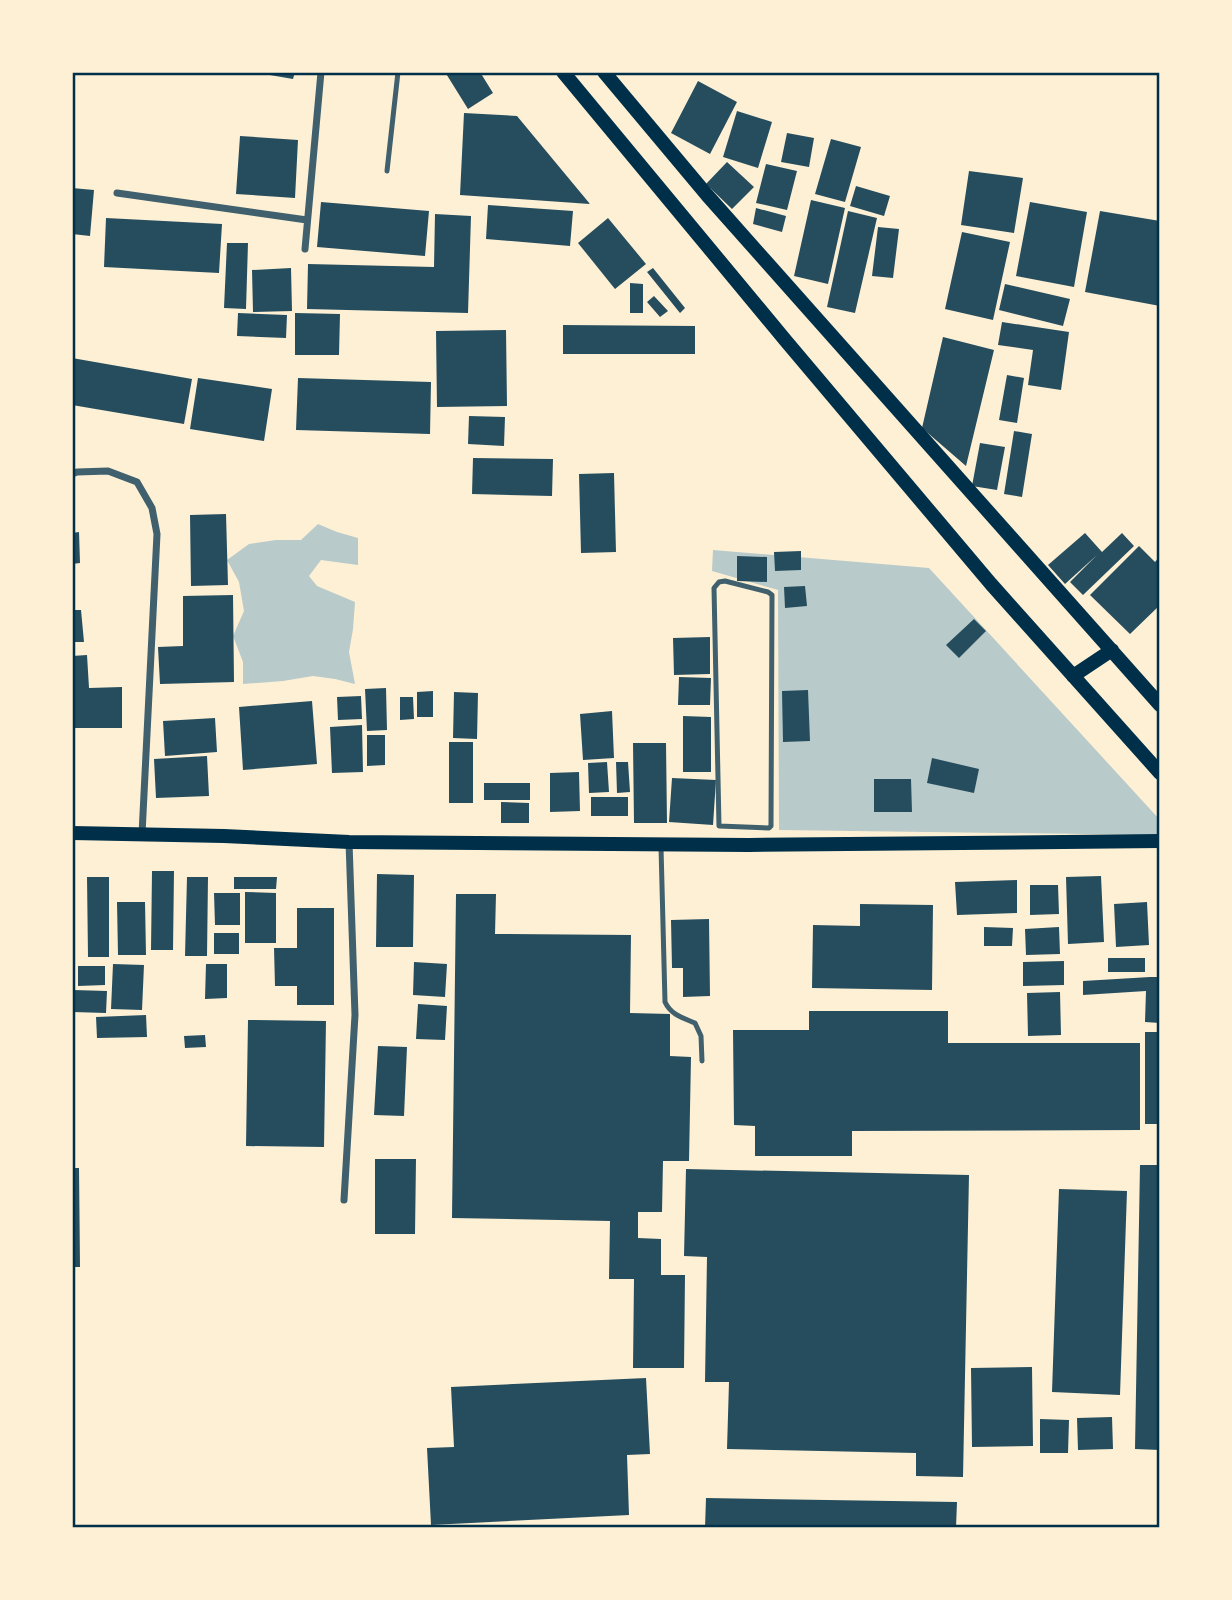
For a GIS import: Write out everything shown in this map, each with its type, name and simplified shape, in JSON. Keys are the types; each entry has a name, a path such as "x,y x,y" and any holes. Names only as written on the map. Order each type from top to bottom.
{"main road":[{"path":"563,72 991,584 1160,773"},
{"path":"604,72 707,195 1160,705"},
{"path":"1073,676 1112,650"},
{"path":"72,833 349,842 743,844 1160,841"}],"street":[{"path":"305,249 321,72"},
{"path":"117,193 307,220"},
{"path":"72,474 77,471 108,471 137,482 152,508 157,534 142,834"},
{"path":"344,1200 355,1015 349,842"}],"lane":[{"path":"387,171 398,72"},
{"path":"724,581 772,595 771,826 738,828 719,826 714,588 724,581"},
{"path":"738,828 743,844"},
{"path":"743,844 750,828"},
{"path":"661,844 665,1002 669,1010 695,1023 701,1036 702,1061"}],"shaded area":[{"path":"318,524 358,538 358,565 321,560 309,576 317,586 355,602 349,652 355,684 313,676 243,684 243,662 233,636 244,611 239,582 227,560 249,544 301,540"},
{"path":"713,550 929,568 1160,820 1160,835 779,830 778,590 712,571"}],"building":[{"path":"258,72 295,72 293,79"},
{"path":"445,72 480,72 493,93 468,109"},
{"path":"698,81 737,102 710,154 671,133"},
{"path":"737,111 772,122 758,168 723,157"},
{"path":"464,113 517,116 590,204 460,195"},
{"path":"787,133 814,138 809,167 781,162"},
{"path":"240,136 298,140 295,198 236,194"},
{"path":"831,139 861,147 845,202 815,194"},
{"path":"727,162 754,187 732,209 706,184"},
{"path":"766,164 797,171 787,210 756,203"},
{"path":"969,171 1023,178 1014,233 961,225"},
{"path":"856,186 890,196 884,216 850,206"},
{"path":"72,188 94,190 90,236 72,234"},
{"path":"811,200 845,208 828,284 794,276"},
{"path":"321,202 429,211 425,256 317,247"},
{"path":"1030,202 1087,212 1074,287 1016,276"},
{"path":"488,205 573,211 570,246 486,239"},
{"path":"756,208 786,216 782,232 753,224"},
{"path":"848,211 877,218 855,313 827,307"},
{"path":"1100,211 1160,221 1160,306 1085,292"},
{"path":"435,214 471,216 468,313 307,309 308,264 434,267"},
{"path":"106,218 222,224 219,273 104,267"},
{"path":"608,218 646,264 615,289 578,243"},
{"path":"878,227 899,229 893,278 872,276"},
{"path":"962,232 1010,242 993,320 945,309"},
{"path":"227,243 248,243 246,309 224,308"},
{"path":"291,268 292,311 253,312 252,270"},
{"path":"653,268 685,308 680,313 647,272"},
{"path":"630,283 643,284 643,313 630,313"},
{"path":"1005,284 1070,299 1063,326 999,310"},
{"path":"654,296 668,311 660,317 647,302"},
{"path":"238,313 287,315 286,338 237,336"},
{"path":"295,313 340,314 339,355 295,355"},
{"path":"1002,322 1069,332 1061,390 1028,385 1033,350 998,345"},
{"path":"563,325 695,326 695,354 563,354"},
{"path":"506,330 507,406 437,407 436,331"},
{"path":"943,337 994,350 966,466 922,428"},
{"path":"72,358 192,379 184,424 72,405"},
{"path":"1007,375 1024,378 1017,423 999,420"},
{"path":"198,378 272,389 264,441 190,429"},
{"path":"298,378 431,382 430,434 296,430"},
{"path":"469,416 505,417 504,446 468,444"},
{"path":"1014,431 1032,434 1022,497 1004,494"},
{"path":"980,443 1005,447 997,490 972,486"},
{"path":"473,458 553,459 552,496 472,494"},
{"path":"614,473 616,552 581,553 579,474"},
{"path":"226,514 228,585 191,586 190,515"},
{"path":"79,532 80,563 72,564 72,533"},
{"path":"1085,533 1102,552 1122,533 1134,546 1083,595 1070,582 1097,555 1065,584 1048,565"},
{"path":"1139,546 1155,562 1160,556 1160,605 1130,634 1090,595"},
{"path":"801,551 801,570 775,571 774,552"},
{"path":"737,556 767,557 767,582 737,581"},
{"path":"805,586 807,606 785,608 784,587"},
{"path":"233,595 234,682 160,684 158,647 183,646 183,596"},
{"path":"72,610 81,610 84,642 72,642"},
{"path":"974,619 986,631 959,658 946,645"},
{"path":"710,637 710,674 674,675 673,638"},
{"path":"87,655 89,688 122,687 122,728 72,728 72,656"},
{"path":"679,677 711,678 710,705 678,705"},
{"path":"386,688 387,730 367,731 365,689"},
{"path":"808,690 810,741 783,742 782,691"},
{"path":"433,691 433,717 417,717 417,692"},
{"path":"454,692 478,693 477,739 453,738"},
{"path":"361,696 362,719 338,720 337,697"},
{"path":"400,697 413,697 414,719 400,720"},
{"path":"312,701 317,764 243,770 239,707"},
{"path":"612,711 614,758 583,760 580,714"},
{"path":"683,716 711,717 711,772 683,772"},
{"path":"215,718 217,752 165,756 163,721"},
{"path":"362,725 363,772 332,773 330,727"},
{"path":"367,735 385,735 385,765 367,766"},
{"path":"449,742 473,742 473,803 449,803"},
{"path":"633,743 666,743 667,823 634,823"},
{"path":"207,756 209,796 156,798 154,759"},
{"path":"932,758 979,769 974,793 927,783"},
{"path":"607,762 609,792 589,793 588,763"},
{"path":"616,762 628,762 630,792 617,793"},
{"path":"579,772 580,811 550,812 550,773"},
{"path":"672,778 716,780 713,825 669,822"},
{"path":"874,779 911,779 912,812 874,812"},
{"path":"484,783 530,783 530,800 484,800"},
{"path":"591,797 628,797 628,816 591,816"},
{"path":"501,802 529,803 529,823 501,823"},
{"path":"152,871 174,871 173,950 151,950"},
{"path":"377,874 414,875 413,947 376,947"},
{"path":"1101,876 1104,942 1068,944 1066,877"},
{"path":"87,877 109,877 109,957 88,957"},
{"path":"187,877 208,877 207,956 185,956"},
{"path":"234,877 277,877 276,889 234,889"},
{"path":"1017,880 1017,913 957,915 955,882"},
{"path":"1030,885 1058,885 1059,914 1030,915"},
{"path":"245,892 276,893 276,943 245,943"},
{"path":"214,893 240,893 240,925 215,925"},
{"path":"456,894 496,894 495,934 631,935 630,1013 670,1014 670,1056 691,1057 689,1161 663,1161 662,1212 638,1212 638,1238 661,1239 661,1275 685,1275 684,1368 633,1368 634,1279 609,1279 610,1221 452,1218"},
{"path":"117,902 145,902 146,955 118,955"},
{"path":"1147,902 1149,945 1116,947 1114,904"},
{"path":"860,904 933,905 932,990 812,988 813,925 860,926"},
{"path":"297,908 334,908 334,1005 297,1005 297,986 275,986 274,948 297,948"},
{"path":"709,919 710,996 683,997 683,968 672,968 671,920"},
{"path":"984,927 1013,928 1012,946 984,946"},
{"path":"1059,927 1060,954 1026,955 1025,929"},
{"path":"214,933 239,933 239,954 214,954"},
{"path":"1108,958 1145,958 1145,972 1108,972"},
{"path":"1064,961 1064,985 1023,986 1023,962"},
{"path":"414,962 447,964 445,997 413,995"},
{"path":"113,964 144,965 142,1010 111,1009"},
{"path":"206,964 227,964 227,998 205,999"},
{"path":"78,966 105,966 105,985 78,986"},
{"path":"1160,977 1160,1023 1145,1022 1146,991 1083,995 1083,981"},
{"path":"73,990 107,991 106,1013 73,1012"},
{"path":"1060,992 1061,1035 1028,1036 1027,993"},
{"path":"418,1004 447,1006 445,1040 416,1039"},
{"path":"809,1011 948,1011 948,1043 1140,1043 1140,1130 852,1131 852,1156 755,1156 755,1126 734,1125 733,1030 809,1030"},
{"path":"146,1015 147,1037 97,1038 96,1017"},
{"path":"248,1020 326,1021 324,1147 246,1146"},
{"path":"1145,1032 1160,1032 1160,1124 1145,1124"},
{"path":"205,1035 206,1047 185,1048 184,1036"},
{"path":"378,1046 407,1047 404,1116 374,1115"},
{"path":"375,1159 416,1159 415,1234 375,1234"},
{"path":"1140,1165 1160,1165 1160,1450 1135,1449"},
{"path":"72,1168 79,1168 80,1267 72,1267"},
{"path":"686,1169 969,1175 963,1477 916,1476 916,1453 727,1449 729,1382 705,1382 707,1257 684,1256"},
{"path":"1059,1189 1127,1191 1120,1395 1052,1392"},
{"path":"1032,1367 1033,1446 972,1447 971,1368"},
{"path":"646,1378 650,1454 627,1455 629,1515 431,1525 427,1448 454,1447 451,1387"},
{"path":"1112,1417 1113,1449 1078,1450 1077,1418"},
{"path":"1040,1419 1069,1420 1068,1453 1040,1453"},
{"path":"706,1498 957,1502 956,1528 705,1528"}]}
